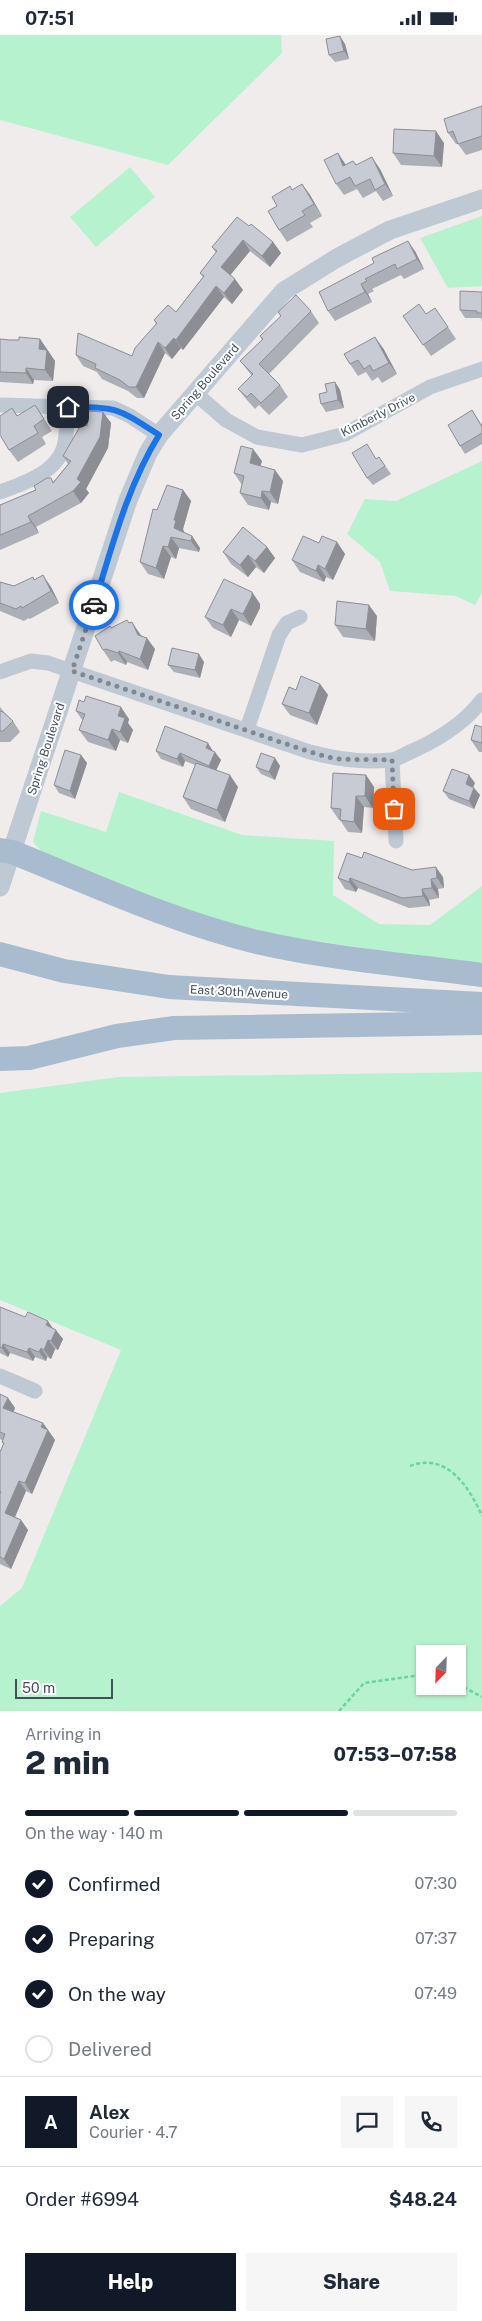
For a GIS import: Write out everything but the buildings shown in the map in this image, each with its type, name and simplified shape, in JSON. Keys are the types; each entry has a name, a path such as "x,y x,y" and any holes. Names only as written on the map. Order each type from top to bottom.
{"main road":[{"path":"6,851 154,909 205,927 257,941 310,952 482,975"},
{"name":"East 30th Avenue","path":"0,954 64,971 169,987 482,1004"},
{"path":"0,1059 29,1058 117,1036 174,1028 482,1023"}],"street":[{"name":"Spring Boulevard","path":"0,887 6,851 72,671 128,500 148,453 159,435 284,291 337,257 390,230 482,199"},
{"name":"Kimberly Drive","path":"195,393 226,420 257,437 302,445 345,434 430,387 482,369"},
{"path":"0,405 113,408 130,416 159,435"},
{"path":"0,492 35,479 58,457 65,444 68,407"},
{"path":"247,729 279,635 287,623 300,617"},
{"path":"0,672 31,661 48,663 247,729 310,752 336,759 392,760 428,745 448,733 482,700"},
{"path":"392,760 396,841"},
{"path":"0,1376 35,1391"}],"path":[{"path":"410,1466 429,1461 445,1467 468,1490 482,1516"},
{"path":"339,1711 364,1683 416,1677"},
{"path":"466,1688 482,1697"}],"green space":[{"path":"0,35 281,35 282,53 168,165 0,120"},
{"path":"130,167 155,197 96,247 70,217"},
{"path":"482,216 482,286 448,288 420,238"},
{"path":"482,461 482,593 475,605 456,596 390,591 380,562 347,534 365,499 396,501"},
{"path":"119,792 242,835 334,841 333,895 379,924 430,925 482,886 482,966 276,935 246,928 187,910 44,854 33,842 41,811 106,832"},
{"path":"482,1072 482,1711 0,1711 0,1606 22,1588 121,1350 0,1300 0,1093 119,1077"}],"way so far":[{"path":"94,605 72,671 310,752 336,759 392,760 394,809"}],"route":[{"path":"68,407 106,407 120,410 159,435 148,453 132,489 94,605"}]}
